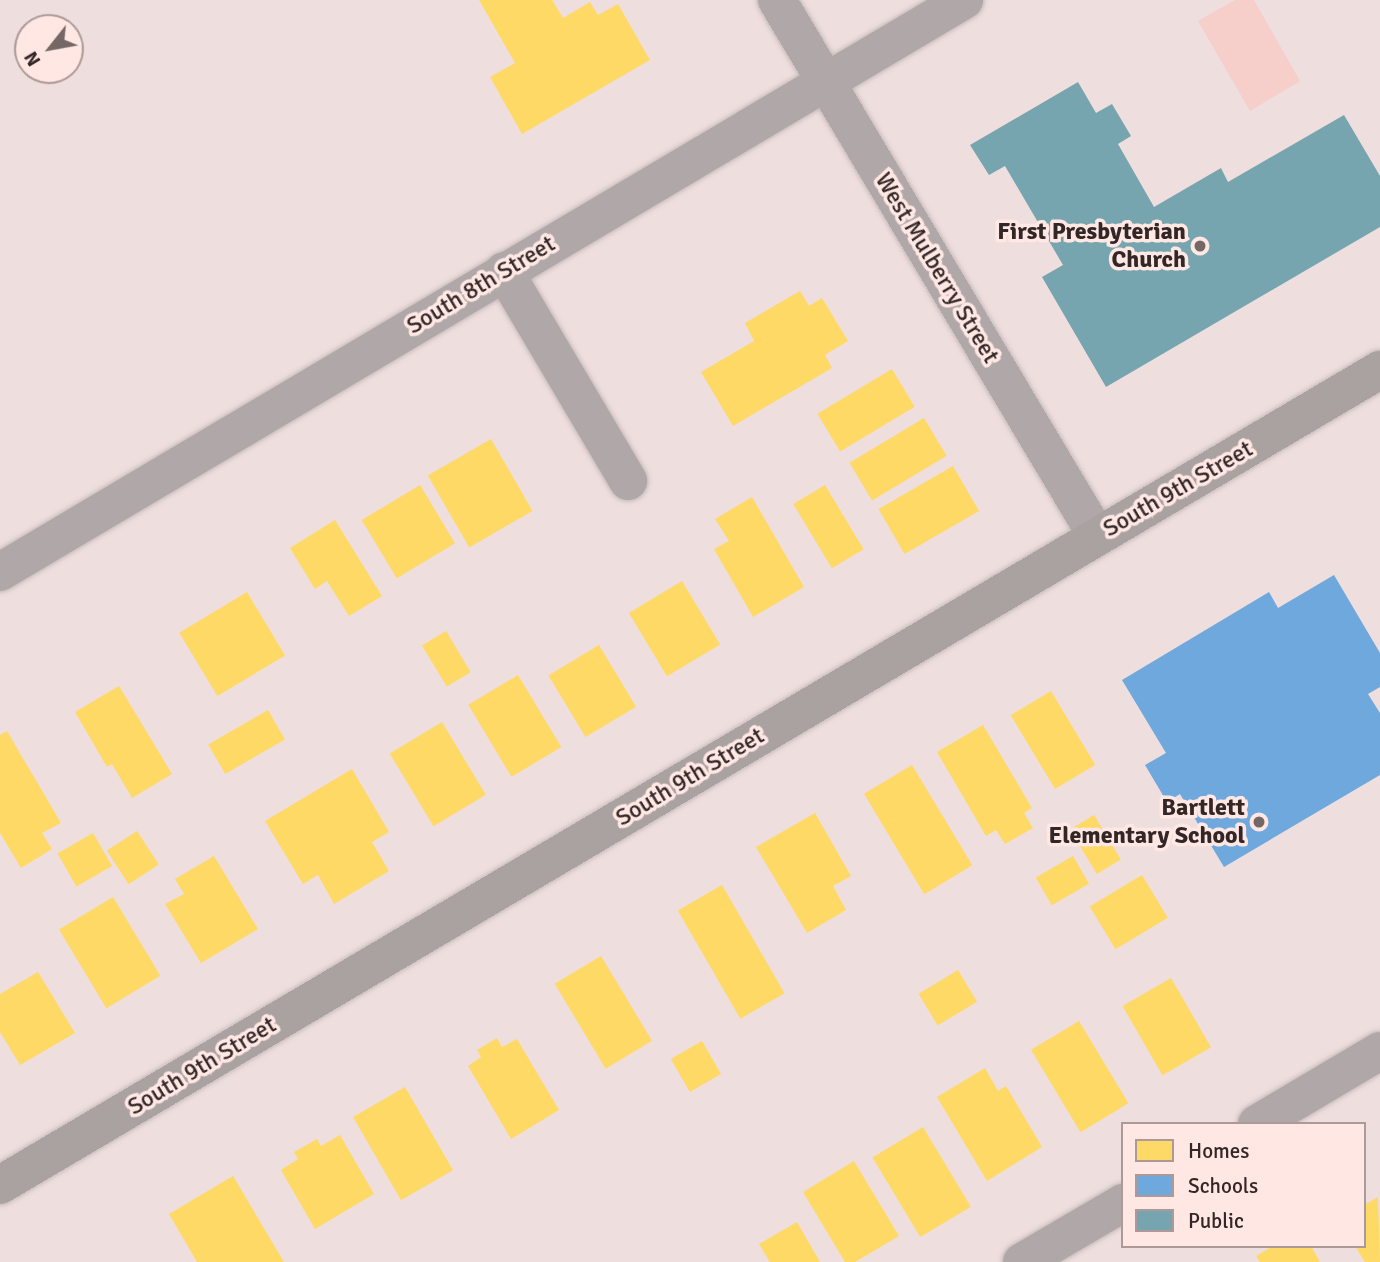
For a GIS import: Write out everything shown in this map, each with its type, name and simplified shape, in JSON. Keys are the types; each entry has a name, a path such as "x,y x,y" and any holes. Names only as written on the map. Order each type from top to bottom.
{"main road":[{"name":"South 9th Street","path":"0,1185 1380,370"}],"street":[{"name":"West Mulberry Street","path":"777,0 1097,536"},
{"name":"South 8th Street","path":"0,572 824,80 964,0"},
{"path":"504,271 628,481"},
{"path":"1260,1122 1380,1051"},
{"path":"1022,1262 1121,1204"}],"shaded area":[{"path":"1235,0 1254,0 1300,81 1250,111 1198,21"}],"building: Homes":[{"path":"479,0 552,0 563,18 590,2 598,15 618,4 650,60 522,134 490,77 515,63"},
{"path":"800,291 809,306 822,298 848,341 825,355 832,368 733,426 701,372 754,341 745,323"},
{"path":"892,369 915,407 840,452 817,414"},
{"path":"924,418 947,456 872,501 849,463"},
{"path":"491,439 532,511 469,547 428,476"},
{"path":"953,466 979,511 905,554 879,509"},
{"path":"420,485 455,543 397,578 362,520"},
{"path":"825,485 864,549 832,568 793,504"},
{"path":"752,497 804,587 753,617 714,549 729,541 715,519"},
{"path":"335,520 382,596 349,616 327,581 315,589 290,548"},
{"path":"682,581 720,644 667,676 629,613"},
{"path":"247,592 285,655 217,696 179,633"},
{"path":"446,631 471,672 447,687 422,645"},
{"path":"599,645 636,707 586,737 548,675"},
{"path":"518,675 561,747 512,777 468,705"},
{"path":"119,686 172,774 132,798 112,764 107,767 75,712"},
{"path":"1051,691 1095,765 1055,789 1011,715"},
{"path":"268,710 285,739 225,774 208,745"},
{"path":"442,722 486,795 433,826 390,753"},
{"path":"983,725 1032,808 1024,813 1033,828 1005,844 996,830 986,836 937,752"},
{"path":"7,731 61,823 42,833 52,849 21,868 0,833 0,735"},
{"path":"912,765 972,865 924,894 864,794"},
{"path":"352,769 389,832 372,842 389,871 334,904 318,875 303,884 265,821"},
{"path":"815,813 851,876 833,886 846,910 807,933 756,847"},
{"path":"1094,815 1121,860 1097,874 1070,829"},
{"path":"137,831 159,865 129,884 107,851"},
{"path":"93,833 112,866 76,886 57,854"},
{"path":"214,856 258,929 201,963 165,904 184,894 175,879"},
{"path":"1073,856 1089,884 1052,905 1036,878"},
{"path":"1142,875 1168,918 1115,949 1090,906"},
{"path":"722,885 785,993 740,1019 678,911"},
{"path":"113,897 160,976 106,1008 59,929"},
{"path":"601,956 652,1041 606,1069 555,984"},
{"path":"958,970 977,1002 938,1025 919,994"},
{"path":"38,972 75,1033 20,1065 0,1032 0,994"},
{"path":"1171,978 1211,1047 1163,1075 1123,1006"},
{"path":"1079,1021 1128,1103 1080,1132 1031,1050"},
{"path":"497,1038 502,1047 517,1039 559,1110 511,1139 468,1066 481,1057 477,1050"},
{"path":"702,1041 721,1074 690,1092 671,1059"},
{"path":"985,1068 998,1091 1006,1086 1042,1147 987,1181 937,1097"},
{"path":"405,1087 453,1170 401,1200 353,1117"},
{"path":"923,1127 971,1207 920,1237 872,1157"},
{"path":"340,1135 374,1194 315,1229 281,1170 298,1159 294,1152 317,1139 321,1146"},
{"path":"854,1161 899,1236 855,1262 845,1262 803,1192"},
{"path":"233,1176 284,1262 197,1262 169,1214"},
{"path":"1378,1197 1380,1262 1365,1262 1356,1248 1366,1248 1366,1204"},
{"path":"797,1222 820,1262 770,1262 759,1244"},
{"path":"1270,1248 1312,1248 1320,1262 1260,1262 1256,1256"}],"building: Schools":[{"path":"1334,575 1380,653 1380,687 1368,694 1380,713 1380,775 1224,867 1180,794 1167,802 1145,765 1166,753 1122,680 1269,592 1278,608"}],"building: Public":[{"name":"First Presbyterian Church","path":"1078,82 1096,113 1112,104 1131,136 1118,144 1154,207 1221,168 1228,182 1344,115 1380,176 1380,227 1106,387 1042,277 1063,265 1005,166 989,175 970,145"}],"place":[{"name":"First Presbyterian Church","path":"1200,246"},
{"name":"Bartlett Elementary School","path":"1259,822"}]}
